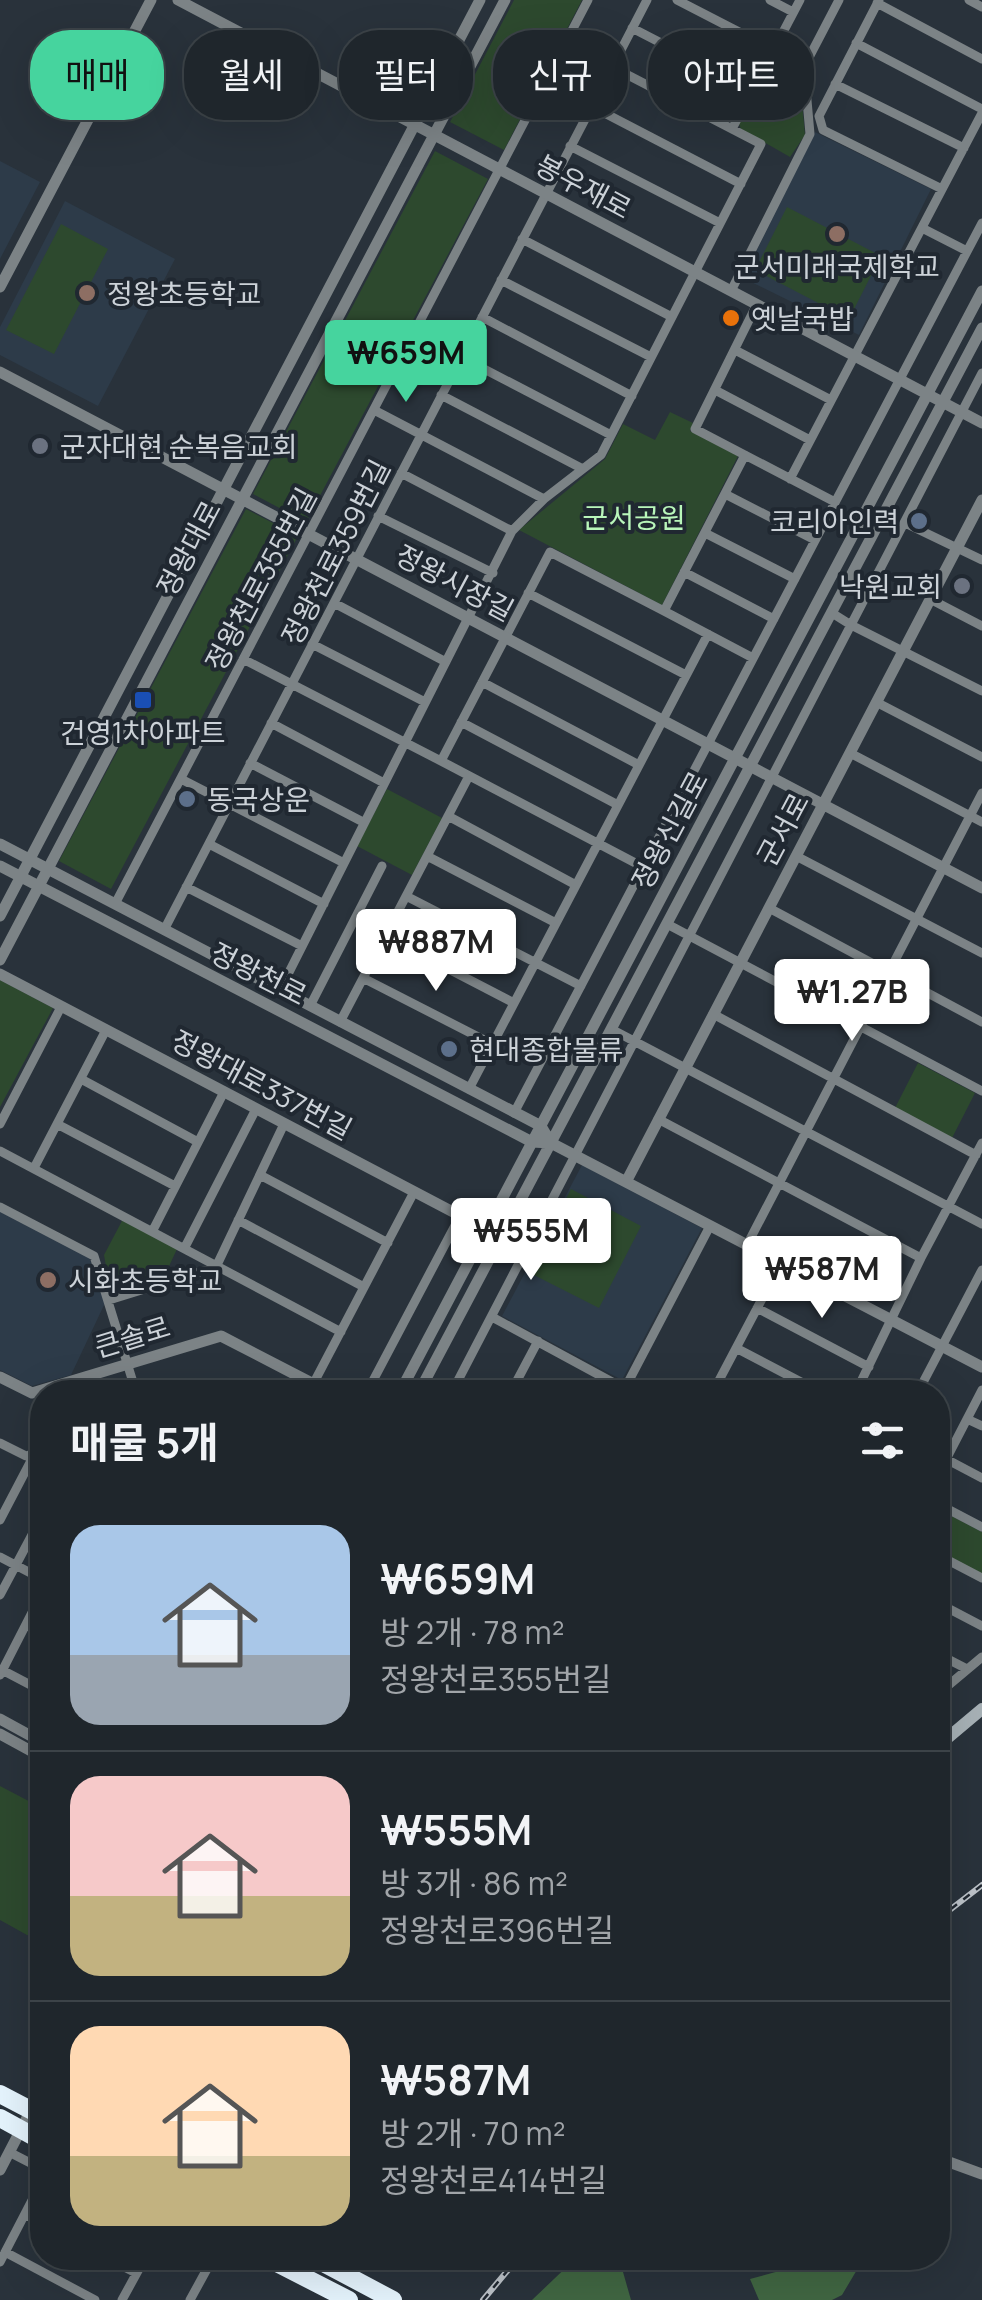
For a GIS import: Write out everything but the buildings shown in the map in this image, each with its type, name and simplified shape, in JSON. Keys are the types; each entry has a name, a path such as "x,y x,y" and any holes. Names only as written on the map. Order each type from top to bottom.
{"highway":[{"path":"0,2094 30,2110"},
{"path":"0,2118 30,2134"},
{"path":"290,2270 348,2300"},
{"path":"337,2270 393,2300"}],"main road":[{"path":"950,1735 982,1709"}],"street":[{"path":"0,287 151,0"},
{"name":"봉우재로","path":"178,0 982,424"},
{"name":"정왕대로","path":"3,910 480,0"},
{"name":"정왕대로","path":"0,960 505,0"},
{"name":"정왕천로355번길","path":"572,30 588,0"},
{"name":"정왕천로359번길","path":"628,36 647,0"},
{"path":"676,0 735,30"},
{"path":"770,0 793,12"},
{"path":"784,30 800,0"},
{"path":"730,290 810,134 804,67 839,0"},
{"path":"968,0 982,7"},
{"path":"942,189 823,130 819,116 878,2 982,59"},
{"path":"632,28 648,36"},
{"path":"790,478 982,111 856,43"},
{"path":"280,990 512,531 544,499 601,455 761,144 628,75"},
{"path":"836,84 964,148"},
{"name":"정왕천로355번길","path":"115,904 525,120"},
{"name":"정왕천로359번길","path":"164,930 584,120"},
{"path":"619,120 740,184"},
{"path":"732,129 737,120"},
{"path":"570,146 720,223"},
{"path":"514,1113 982,223"},
{"path":"922,228 967,252"},
{"path":"522,239 672,317"},
{"path":"501,280 652,357"},
{"name":"정왕신길로","path":"406,1380 982,292"},
{"path":"757,304 695,429 835,502"},
{"path":"482,317 632,396"},
{"name":"정왕신길로","path":"425,1380 982,328"},
{"path":"735,350 831,400"},
{"path":"461,357 612,435"},
{"name":"정왕시장길","path":"0,372 982,888"},
{"path":"458,1380 982,372"},
{"path":"715,390 810,440"},
{"path":"441,395 581,468"},
{"path":"374,410 544,499"},
{"path":"664,611 745,455"},
{"path":"401,474 512,531"},
{"path":"725,494 815,540"},
{"name":"군서로","path":"626,1182 982,500"},
{"path":"378,516 492,573"},
{"path":"905,523 982,560"},
{"path":"705,532 794,579"},
{"path":"440,762 550,552 753,658"},
{"path":"684,572 774,619"},
{"path":"528,594 686,675"},
{"path":"930,599 982,626"},
{"path":"334,602 446,662"},
{"path":"832,612 851,626 982,691"},
{"path":"469,1089 708,634"},
{"path":"312,644 425,702"},
{"path":"243,659 644,867"},
{"path":"482,682 639,766"},
{"path":"876,702 982,757"},
{"path":"461,722 618,805"},
{"path":"271,723 384,783"},
{"path":"850,752 982,822"},
{"path":"250,763 363,822"},
{"path":"340,1022 469,776"},
{"path":"181,778 344,864"},
{"path":"746,1244 982,793"},
{"path":"448,816 576,884"},
{"name":"정왕천로","path":"0,844 541,1126"},
{"path":"208,844 324,904"},
{"path":"427,856 556,923"},
{"path":"796,856 982,953"},
{"name":"정왕천로","path":"0,866 532,1142 551,1143 982,1367"},
{"name":"정왕천로","path":"310,1006 382,866"},
{"path":"186,886 302,946"},
{"path":"406,896 581,986"},
{"path":"769,908 982,1022"},
{"path":"667,924 982,1090"},
{"path":"385,936 514,1003"},
{"name":"정왕대로337번길","path":"0,974 502,1238"},
{"path":"363,978 492,1044"},
{"path":"0,1124 61,1007"},
{"path":"713,1014 976,1155"},
{"path":"34,1168 106,1030"},
{"path":"612,1030 982,1224"},
{"path":"81,1079 198,1142"},
{"path":"153,1230 224,1092"},
{"path":"185,1246 256,1109"},
{"path":"658,1119 921,1258"},
{"path":"58,1124 175,1186"},
{"path":"108,1300 216,1268 284,1124"},
{"path":"541,1126 551,1143"},
{"path":"863,1380 982,1143"},
{"path":"0,1150 341,1332"},
{"path":"260,1175 388,1243"},
{"path":"315,1380 414,1192"},
{"path":"0,1207 94,1256 132,1380"},
{"path":"373,1380 460,1216"},
{"path":"238,1220 364,1287"},
{"path":"630,1380 710,1226"},
{"path":"718,1380 781,1262"},
{"path":"924,1380 982,1270"},
{"path":"757,1308 870,1368"},
{"path":"492,1317 605,1380"},
{"name":"큰솔로","path":"89,1380 126,1364 221,1336 297,1380"},
{"path":"517,1380 538,1341"},
{"path":"736,1348 797,1380"},
{"name":"큰솔로","path":"0,1376 30,1392"},
{"path":"950,1451 982,1390"},
{"path":"967,1418 982,1426"},
{"path":"0,1443 30,1455"},
{"path":"950,1461 982,1478"},
{"path":"0,1520 4,1502 30,1465"},
{"path":"950,1510 982,1527"},
{"path":"0,1595 30,1539"},
{"path":"0,1557 30,1573"},
{"path":"950,1561 982,1578"},
{"path":"950,1609 982,1626"},
{"path":"30,1616 1,1672 30,1685"},
{"path":"26,1624 30,1626"},
{"path":"950,1684 982,1657"},
{"path":"950,1661 966,1670"},
{"path":"0,1720 30,1736"},
{"path":"0,1734 30,1750"},
{"path":"0,2170 30,2113"},
{"path":"9,2152 30,2163"},
{"path":"950,2161 982,2174"},
{"path":"30,2205 3,2257 30,2270"},
{"path":"25,2214 30,2217"},
{"path":"31,2270 95,2300"},
{"path":"130,2270 136,2273"},
{"path":"122,2300 138,2270"},
{"path":"190,2300 205,2270"}],"shaded area":[{"name":"군서미래국제학교","path":"815,132 931,189 859,335 743,278"},
{"path":"0,161 40,182 0,259"},
{"name":"정왕초등학교","path":"65,201 175,259 98,406 0,355 0,327"},
{"path":"582,1165 702,1228 622,1380 502,1316"},
{"name":"시화초등학교","path":"0,1211 89,1257 105,1303 71,1375 30,1380 30,1385 0,1370"}],"green space":[{"path":"514,0 582,0 566,30 498,30"},
{"path":"493,40 493,120 520,120 504,150 450,122 473,120 473,78"},
{"path":"741,120 804,120 805,135 790,157 741,129"},
{"path":"435,151 488,179 306,522 253,494"},
{"path":"787,207 881,256 849,319 755,270"},
{"path":"61,224 108,249 54,354 6,330"},
{"name":"군서공원","path":"670,412 693,423 690,431 738,456 662,605 519,530 605,459 623,424 655,440"},
{"path":"246,509 298,536 111,889 59,861"},
{"path":"387,789 442,818 412,875 357,846"},
{"path":"0,980 53,1008 0,1107"},
{"path":"918,1063 975,1093 952,1138 895,1108"},
{"path":"571,1189 641,1226 599,1308 528,1272"},
{"path":"123,1219 177,1249 164,1277 111,1294 104,1255"},
{"path":"950,1515 982,1532 982,1574 950,1557"},
{"path":"0,1786 30,1802 30,1936 0,1920"},
{"path":"563,2270 622,2270 631,2300 532,2300"},
{"path":"783,2270 857,2270 842,2295 832,2300 759,2300 750,2279"}],"railway":[{"path":"950,1910 982,1885"},
{"path":"483,2300 508,2270"}],"place":[{"name":"군서미래국제학교","path":"837,234"},
{"name":"정왕초등학교","path":"87,293"},
{"name":"옛날국밥","path":"731,318"},
{"name":"군자대현 순복음교회","path":"40,446"},
{"name":"코리아인력","path":"919,521"},
{"name":"낙원교회","path":"962,586"},
{"name":"건영1차아파트","path":"143,700"},
{"name":"동국상운","path":"187,799"},
{"name":"현대종합물류","path":"449,1049"},
{"name":"시화초등학교","path":"48,1280"}]}
